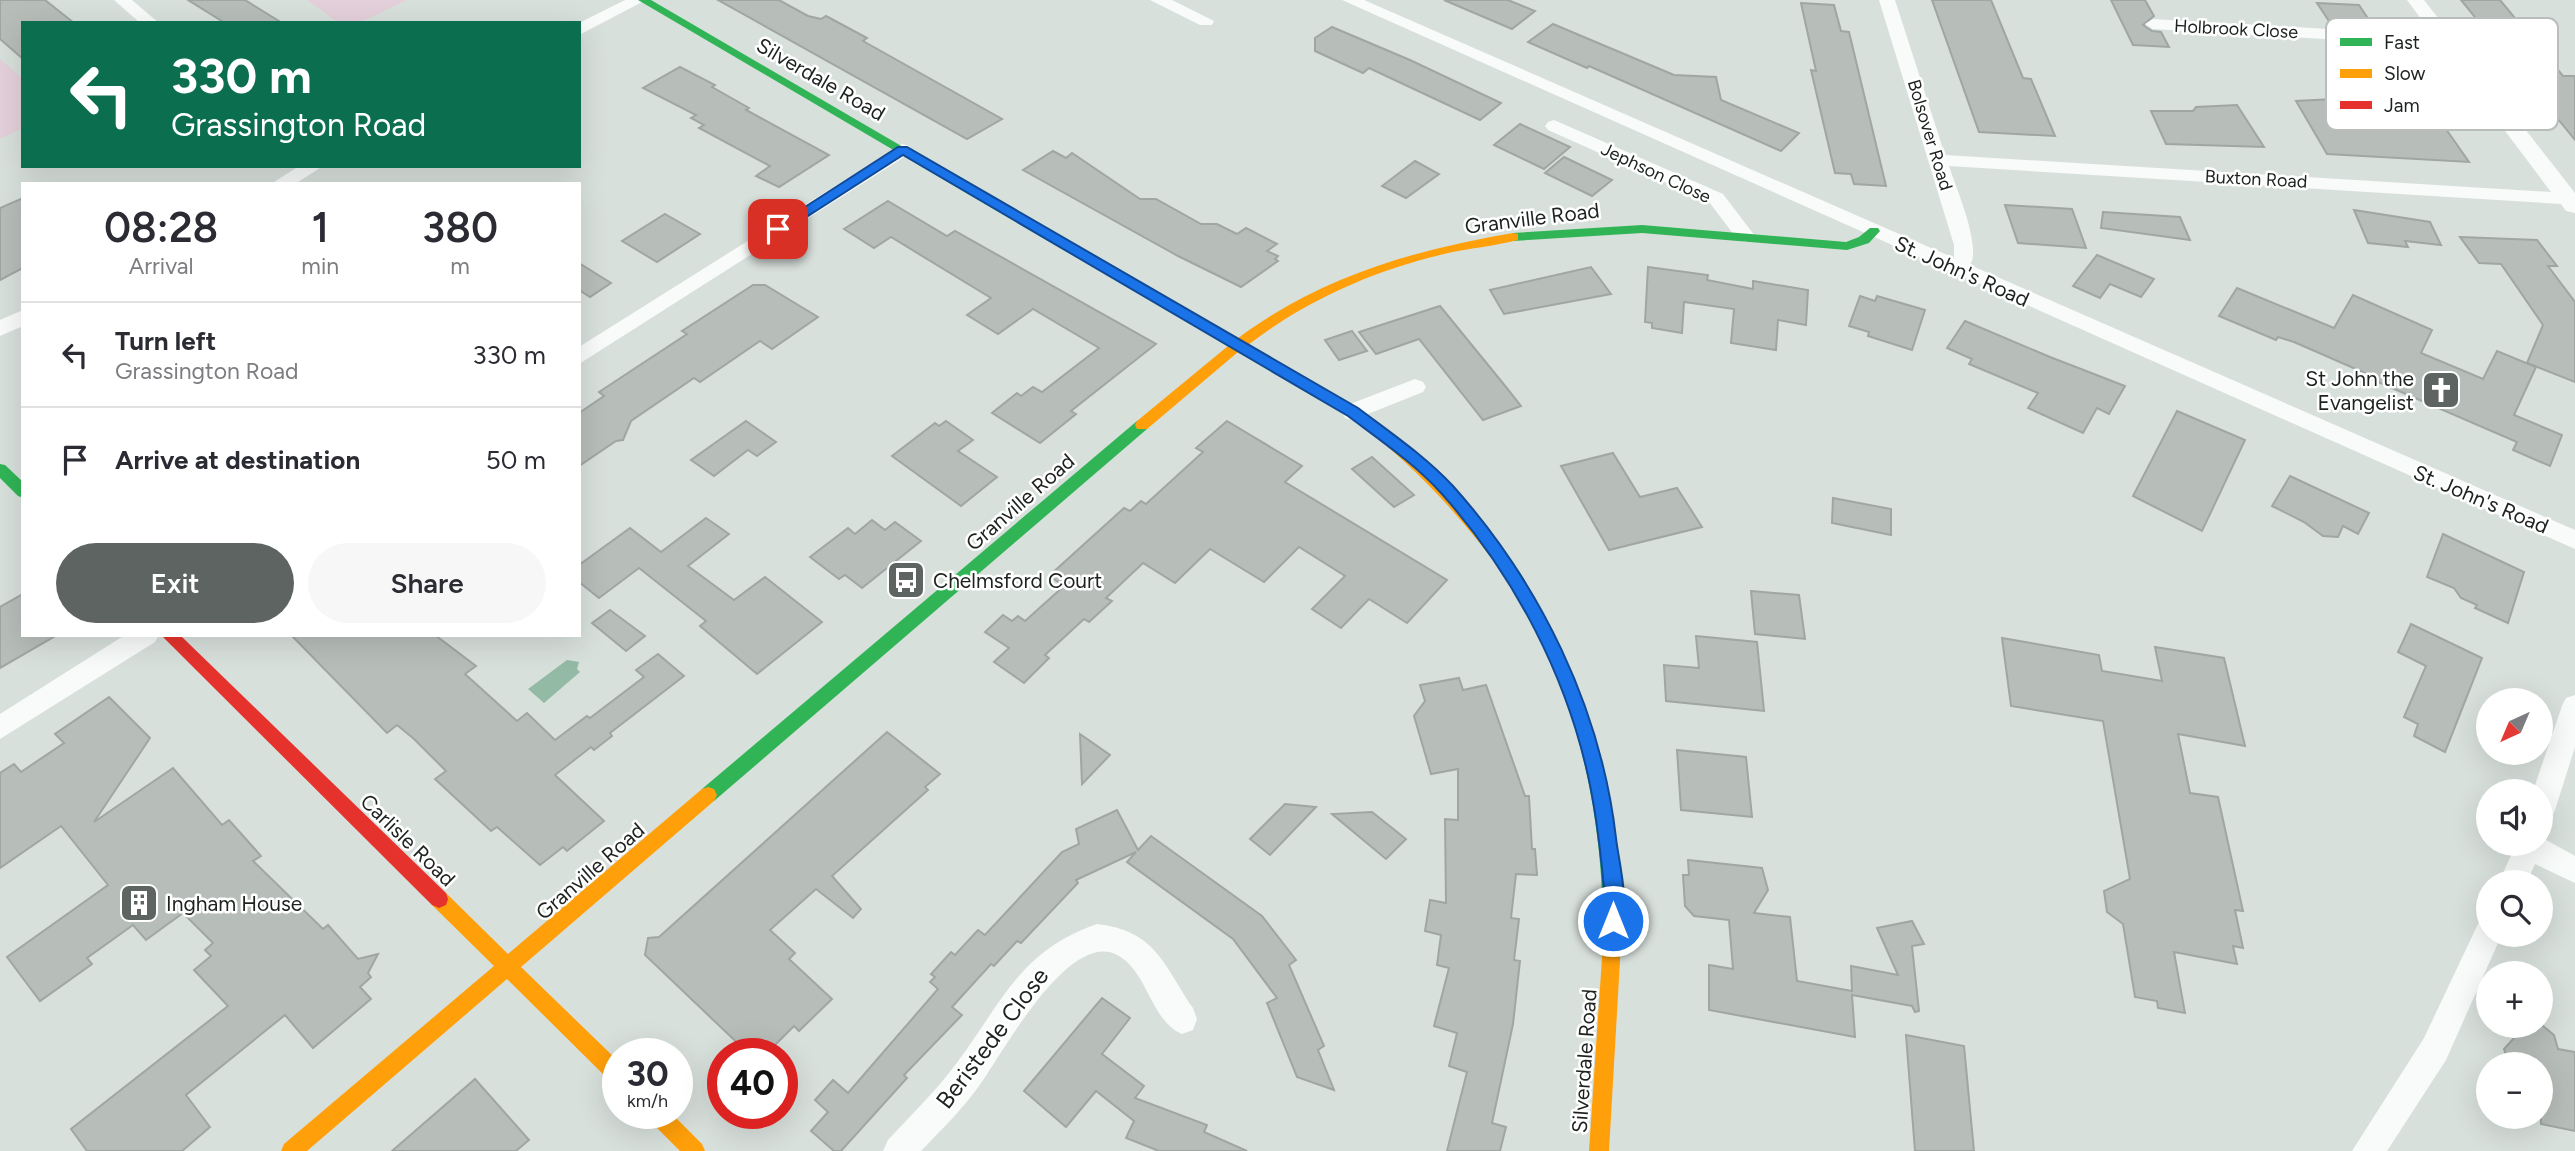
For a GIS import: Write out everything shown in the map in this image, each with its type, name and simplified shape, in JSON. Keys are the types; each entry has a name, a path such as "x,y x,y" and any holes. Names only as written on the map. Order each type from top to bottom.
{"street":[{"path":"122,0 148,21"},
{"path":"581,29 640,0"},
{"name":"Silverdale Road","path":"640,0 1353,412 1404,450 1447,490 1523,590 1544,627 1574,696 1591,747 1604,810 1614,894 1609,1057 1599,1151"},
{"path":"1158,0 1206,21"},
{"name":"St. John's Road","path":"1350,0 2575,540"},
{"name":"Bolsover Road","path":"1887,0 1964,245 1964,259 1957,268"},
{"path":"2414,0 2428,18"},
{"name":"Holbrook Close","path":"2153,24 2326,34"},
{"name":"Jephson Close","path":"1554,126 1716,198 1745,236"},
{"path":"2515,130 2572,202"},
{"path":"581,356 902,150"},
{"name":"Buxton Road","path":"1938,160 2572,202"},
{"path":"284,182 310,168"},
{"name":"Granville Road","path":"291,1151 1237,344 1286,310 1323,289 1370,270 1423,255 1505,239 1577,231 1643,229 1847,246 1864,240 1874,231"},
{"path":"0,329 21,318"},
{"path":"1353,412 1415,387"},
{"path":"0,469 21,490"},
{"path":"0,728 143,637"},
{"name":"Carlisle Road","path":"171,637 602,1060"},
{"path":"2551,779 2575,706"},
{"path":"2550,856 2575,870"},
{"name":"Beristede Close","path":"899,1151 967,1076 1036,976 1058,956 1080,944 1098,939 1120,941 1139,953 1182,1019"},
{"path":"2368,1151 2435,1049 2482,947"},
{"path":"672,1129 695,1151"}],"shaded area":[{"path":"307,0 407,0 363,21 336,21"},
{"path":"0,59 21,77 21,129 0,139"},
{"path":"567,660 579,662 577,669 580,672 544,703 528,689"}],"building":[{"path":"0,0 45,0 71,21 21,21 21,57 0,39"},
{"path":"188,0 245,0 279,21 222,21"},
{"path":"718,0 779,0 808,16 821,19 826,16 867,38 863,41 1002,119 967,139"},
{"path":"1444,0 1508,0 1535,11 1512,29"},
{"path":"1932,0 1991,0 2023,78 2031,79 2055,136 1979,132"},
{"path":"2111,0 2145,0 2154,16 2143,25 2152,31 2161,32 2169,47 2133,45"},
{"path":"2461,0 2500,0 2515,18 2476,18"},
{"path":"1801,3 1834,5 1841,31 1849,32 1886,186 1854,184 1851,174 1835,173 1811,70 1816,71"},
{"path":"2317,3 2359,5 2368,18 2327,18"},
{"path":"1553,24 1674,75 1716,77 1721,100 1799,133 1781,151 1528,42"},
{"path":"1332,27 1501,103 1480,120 1369,68 1363,73 1315,51 1315,38"},
{"path":"680,67 715,85 712,87 749,108 746,110 829,155 779,187 756,176 770,166 699,128 704,125 691,118 696,115 643,88"},
{"path":"2558,70 2563,76 2575,76 2575,140 2558,119"},
{"path":"2326,99 2326,130 2447,130 2469,162 2327,154 2296,101"},
{"path":"2237,105 2264,147 2166,144 2151,111 2193,111 2196,107"},
{"path":"1520,124 1570,147 1544,169 1494,145"},
{"path":"1053,151 1066,158 1072,153 1140,199 1156,199 1201,224 1217,224 1237,234 1246,228 1277,244 1267,251 1278,256 1275,259 1278,261 1241,287 1178,256 1023,170"},
{"path":"1564,157 1612,180 1592,196 1545,173"},
{"path":"1415,161 1439,174 1406,198 1382,186"},
{"path":"21,199 21,269 0,280 0,208"},
{"path":"888,201 947,236 955,231 1156,344 1071,411 1076,414 1040,443 992,413 1017,393 1021,396 1033,387 1042,392 1099,348 1033,309 998,334 967,315 991,298 891,237 874,248 844,229"},
{"path":"2005,205 2072,209 2086,248 2018,243"},
{"path":"2354,210 2430,222 2441,245 2405,241 2408,247 2368,243"},
{"path":"2103,212 2180,217 2190,240 2101,228"},
{"path":"665,214 700,234 657,262 622,241"},
{"path":"2460,237 2537,240 2557,266 2548,266 2575,302 2575,382 2527,363 2543,325 2501,264 2479,263"},
{"path":"2097,255 2154,279 2141,297 2110,284 2100,298 2073,286"},
{"path":"581,264 611,283 590,297 581,291"},
{"path":"1591,267 1611,294 1504,314 1490,290"},
{"path":"1648,267 1708,275 1707,280 1753,289 1753,281 1808,290 1806,325 1778,320 1776,350 1731,343 1734,309 1684,302 1682,333 1652,328 1652,323 1645,322"},
{"path":"753,285 765,285 818,317 772,349 760,341 700,382 694,378 631,421 623,440 616,441 581,465 581,412 604,396 599,392 687,334 682,331"},
{"name":"St John the Evangelist","path":"2237,288 2334,328 2353,295 2432,330 2421,353 2483,379 2497,351 2536,367 2514,415 2562,435 2550,466 2513,450 2517,442 2364,376 2365,373 2294,342 2278,337 2276,340 2219,316"},
{"path":"1860,296 1875,301 1877,296 1925,310 1912,350 1868,336 1869,332 1849,326"},
{"path":"1440,306 1521,406 1483,420 1419,339 1376,354 1359,332"},
{"path":"1965,321 2125,386 2109,414 2097,408 2083,433 2028,408 2038,393 1969,364 1972,359 1947,348"},
{"path":"1352,331 1367,351 1339,360 1325,340"},
{"path":"2177,411 2245,440 2202,531 2133,496"},
{"path":"746,421 776,442 757,456 748,450 714,476 691,460"},
{"path":"946,421 973,440 958,451 997,477 961,506 892,456 935,423 939,426"},
{"path":"1227,421 1302,466 1285,482 1447,580 1407,623 1369,599 1341,628 1312,609 1345,576 1299,547 1264,582 1210,549 1175,583 1143,563 1106,598 1112,601 1089,622 1084,619 1045,655 1049,658 1024,683 994,662 1009,648 985,632 1003,615 1012,621 1018,616 1025,621 1064,586 1049,576 1124,508 1130,511 1141,501 1146,504 1203,452 1196,448"},
{"path":"1613,453 1640,497 1677,488 1702,527 1609,550 1561,466"},
{"path":"1372,457 1414,495 1394,507 1352,469"},
{"path":"2290,476 2369,513 2358,534 2343,526 2338,537 2323,536 2304,522 2272,506"},
{"path":"1833,498 1891,509 1891,535 1832,523"},
{"path":"706,518 729,534 688,566 734,600 765,577 822,622 757,674 700,626 706,621 639,568 599,598 581,584 581,564 630,528 661,552"},
{"path":"872,520 885,530 895,522 921,541 862,588 845,575 839,579 810,557 848,528 855,534"},
{"path":"2443,534 2524,572 2508,623 2475,608 2477,605 2461,598 2454,588 2427,577"},
{"path":"1751,591 1799,595 1805,639 1755,634"},
{"path":"21,595 21,637 54,637 0,668 0,607"},
{"path":"610,610 645,636 626,651 592,623"},
{"path":"2411,624 2482,658 2445,752 2414,736 2418,724 2404,717 2426,666 2398,652"},
{"path":"1696,636 1757,642 1764,711 1666,701 1664,665 1699,668"},
{"path":"293,637 438,637 476,666 465,674 517,721 527,713 555,740 587,716 590,718 644,677 636,670 658,654 684,676 610,733 612,736 594,750 591,747 555,775 604,821 567,851 563,847 540,865 497,827 491,831 435,779 446,771 414,739 397,725 387,733"},
{"path":"2002,638 2099,655 2102,671 2162,681 2155,647 2224,658 2245,746 2178,734 2190,793 2218,797 2243,911 2235,910 2243,948 2233,946 2237,964 2174,952 2185,1013 2158,1008 2157,1001 2135,997 2123,924 2107,912 2104,891 2130,879 2103,721 2011,706"},
{"path":"1459,678 1463,690 1486,685 1525,796 1529,796 1532,849 1535,849 1537,875 1516,874 1511,918 1519,919 1514,960 1520,961 1513,1024 1492,1123 1506,1127 1500,1151 1447,1151 1467,1072 1449,1066 1457,1033 1434,1026 1449,968 1437,965 1441,935 1425,931 1430,900 1446,903 1445,819 1458,820 1458,769 1431,774 1414,716 1425,701 1420,685"},
{"path":"109,697 150,738 94,822 173,768 222,825 229,820 261,856 253,861 323,929 328,925 358,959 378,954 368,973 371,977 360,987 371,999 313,1048 285,1015 186,1095 210,1127 182,1151 87,1151 71,1129 228,1006 194,970 211,956 205,950 213,943 183,913 146,940 133,925 87,958 92,964 40,1001 7,957 108,885 61,826 0,868 0,773 14,764 21,772 64,743 55,734"},
{"path":"887,732 940,774 925,787 928,790 832,876 861,909 853,918 816,889 770,930 795,953 789,959 832,999 799,1031 794,1026 782,1038 732,1038 645,955 648,938 659,937"},
{"path":"1080,734 1110,755 1082,784"},
{"path":"1677,750 1746,757 1752,817 1681,810"},
{"path":"1285,804 1316,807 1270,855 1250,839"},
{"path":"1117,810 1138,850 1151,836 1262,916 1296,960 1289,965 1324,1046 1318,1050 1334,1090 1297,1077 1267,1003 1277,998 1233,939 1127,862 1136,852 1076,880 1078,883 1021,943 1017,941 994,966 991,964 952,1007 962,1015 904,1075 907,1078 841,1151 834,1151 811,1131 828,1112 815,1100 833,1080 848,1093 938,989 930,982 935,977 931,974 951,952 955,955 978,930 985,935 1062,852 1079,844 1076,829"},
{"path":"1372,812 1406,839 1386,859 1332,814"},
{"path":"1688,860 1762,868 1768,890 1754,913 1790,917 1797,981 1852,991 1851,966 1898,975 1877,928 1912,921 1924,944 1912,946 1919,1011 1915,1012 1912,1006 1852,995 1855,1037 1709,1010 1709,965 1733,969 1729,920 1694,916 1685,906 1683,875 1689,875"},
{"path":"1102,998 1130,1018 1102,1054 1144,1086 1135,1098 1207,1125 1204,1132 1247,1151 1159,1151 1126,1138 1134,1121 1096,1091 1066,1127 1024,1091"},
{"path":"2553,1034 2558,1049 2575,1052 2575,1131 2553,1126 2553,1052 2505,1052 2504,1049 2514,1038 2553,1038"},
{"path":"1906,1035 1964,1046 1974,1151 1915,1151"},
{"path":"475,1079 529,1140 516,1151 392,1151"}],"traffic: fast":[{"path":"643,0 1072,249"},
{"path":"1513,237 1642,229 1847,246 1864,240 1874,231"},
{"path":"708,795 1142,425"},
{"path":"0,469 21,490"},
{"path":"1513,575 1558,659 1591,751 1609,847 1612,943"}],"traffic: slow":[{"path":"1142,425 1203,373 1267,324 1323,291 1416,257 1513,237"},
{"path":"1072,249 1353,412 1399,448 1440,486 1513,575"},
{"path":"291,1151 708,795"},
{"path":"439,899 602,1059"},
{"path":"1599,1151 1612,943"},
{"path":"672,1129 695,1151"}],"traffic: jam":[{"path":"171,637 439,899"}],"place":[{"name":"St John the Evangelist","path":"2441,390"},
{"name":"Chelmsford Court","path":"906,580"},
{"name":"Ingham House","path":"139,903"}],"route":[{"path":"778,229 902,150 1353,412 1404,450 1447,490 1489,542 1523,590 1544,627 1574,696 1591,747 1604,810 1614,894 1613,921"}]}
